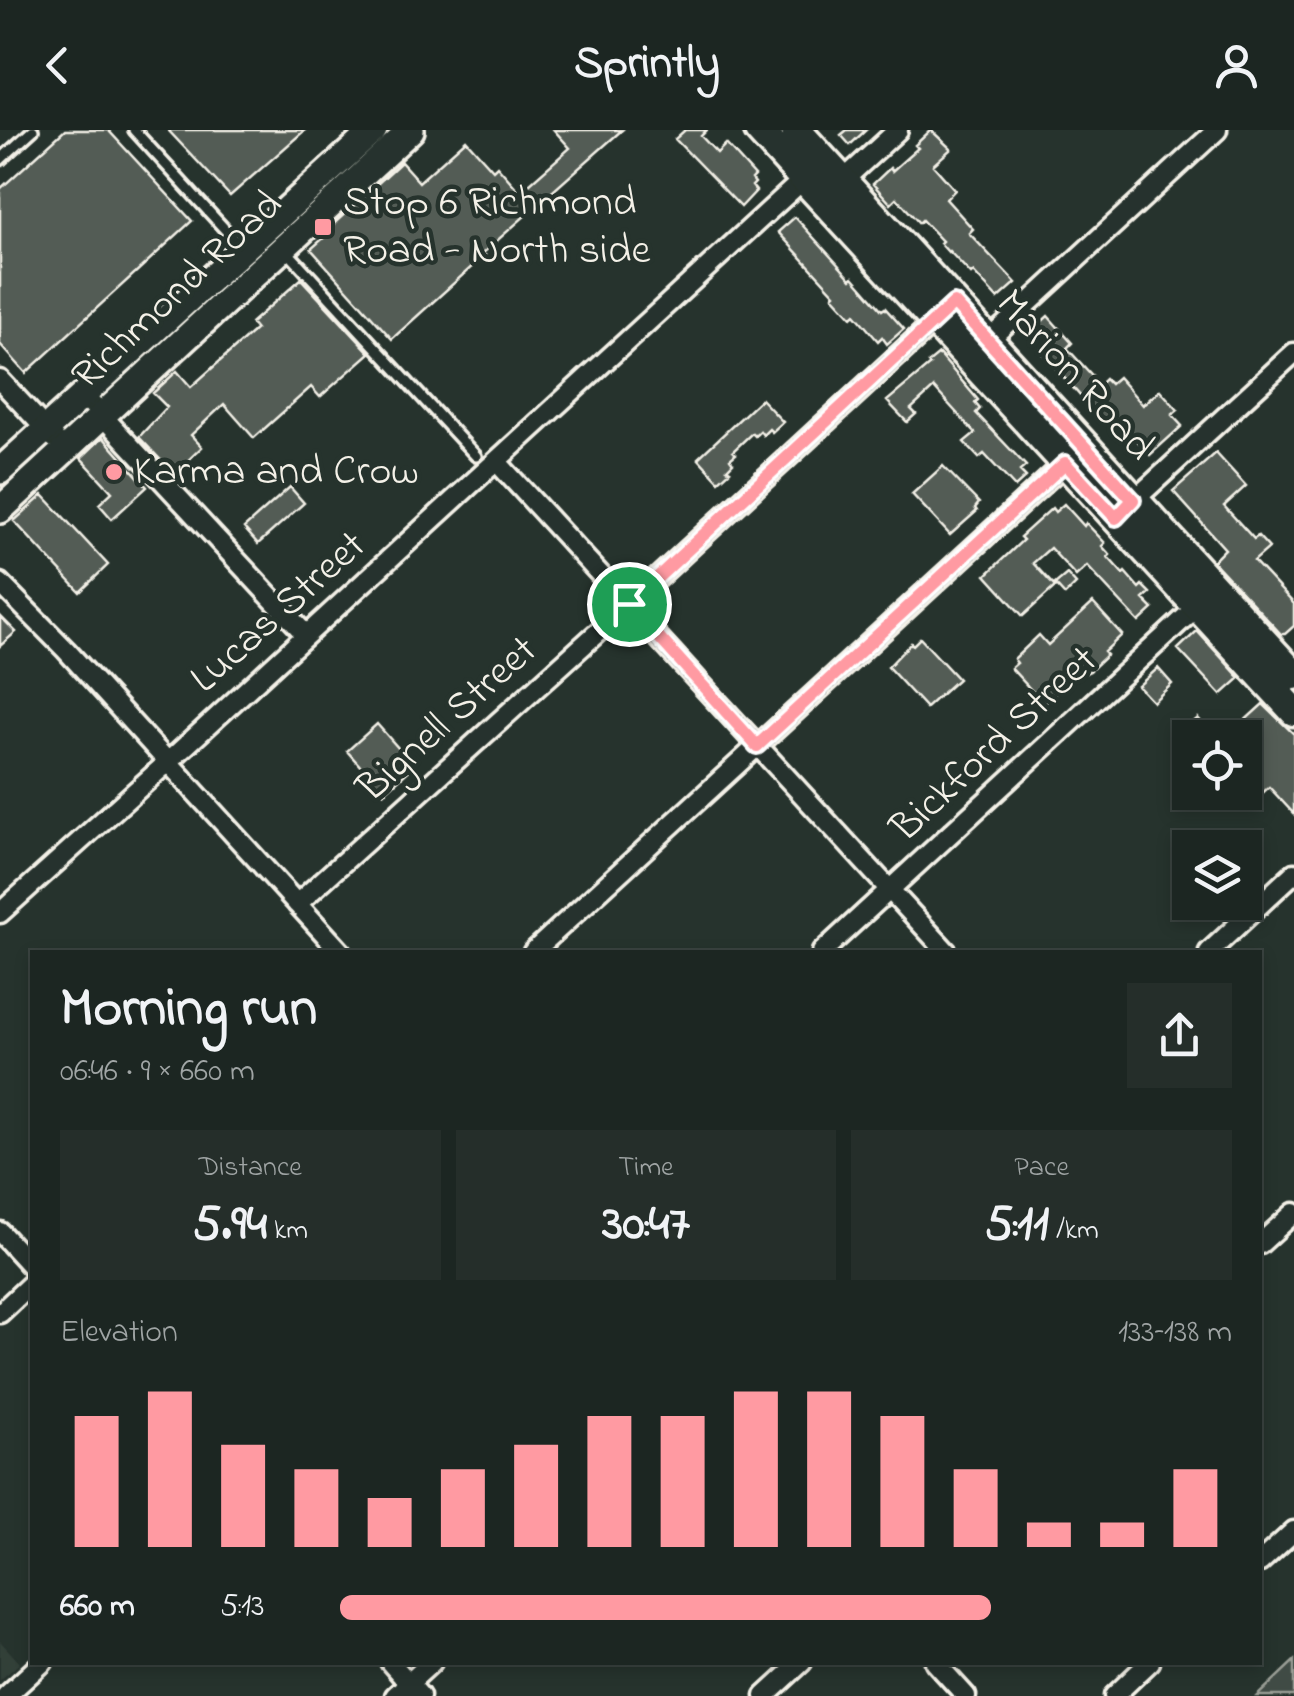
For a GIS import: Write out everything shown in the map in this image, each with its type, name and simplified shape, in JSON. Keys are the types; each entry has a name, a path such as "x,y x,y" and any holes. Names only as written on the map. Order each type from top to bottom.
{"main road":[{"name":"Richmond Road","path":"0,510 103,417 374,130"},
{"name":"Richmond Road","path":"0,470 243,249 275,238 411,130"},
{"name":"Marion Road","path":"759,130 823,180 1206,598 1283,666 1294,711"},
{"name":"Marion Road","path":"796,130 823,180"}],"street":[{"name":"Lucas Street","path":"0,912 496,462 823,180 898,130"},
{"path":"979,349 1217,130"},
{"name":"Bignell Street","path":"298,904 944,312"},
{"path":"1124,509 1294,353"},
{"path":"0,380 65,451"},
{"path":"83,395 306,635"},
{"path":"535,950 1075,454"},
{"path":"496,462 946,950"},
{"path":"0,582 340,950"},
{"name":"Bickford Street","path":"824,950 1206,598"},
{"path":"1210,950 1294,874"},
{"path":"1262,1242 1294,1213"},
{"path":"0,1232 30,1266"},
{"path":"0,1312 30,1285"},
{"path":"1262,1560 1294,1531"},
{"path":"6,1696 40,1665"},
{"path":"392,1665 408,1692 430,1665"},
{"path":"765,1696 799,1665"},
{"path":"938,1665 966,1696"},
{"path":"1114,1696 1147,1665"}],"lane":[{"path":"0,160 34,130"},
{"path":"134,130 243,249"},
{"path":"275,238 476,456"}],"shaded area":[{"path":"0,1641 20,1663 0,1680"},
{"path":"1294,1661 1294,1696 1257,1696"}],"building":[{"path":"65,130 108,130 192,221 26,373 0,344 0,189"},
{"path":"168,130 305,130 230,196"},
{"path":"554,130 622,130 392,339 311,249 401,162 419,182 466,140 520,192 570,148"},
{"path":"685,130 707,130 701,136 717,153 726,144 755,176 752,186 756,191 741,207 675,139"},
{"path":"847,130 866,130 850,145 841,135"},
{"path":"931,130 951,149 933,165 955,190 946,199 973,229 969,233 1016,283 998,299 948,252 922,220 919,223 897,198 891,204 873,184 918,148 915,145"},
{"path":"795,217 851,279 904,329 887,344 882,337 878,341 855,314 852,317 778,232"},
{"path":"301,279 370,353 320,397 311,387 254,438 224,404 191,435 202,447 174,474 139,437 167,407 153,393 177,371 191,387 256,329 251,323"},
{"path":"1048,316 1072,343 1067,348 1100,384 1105,379 1110,384 1118,377 1143,405 1160,390 1178,410 1172,415 1182,426 1150,455 1135,438 1129,444 1108,420 1104,423 1039,349 1050,339 1038,325"},
{"path":"939,354 978,400 975,403 980,409 976,413 1026,466 1020,471 1026,477 1015,487 984,454 979,458 964,442 975,433 934,388 911,409 916,414 907,422 887,401"},
{"path":"761,399 783,422 772,432 769,429 763,435 760,431 755,436 752,433 733,451 736,454 730,459 730,471 719,481 698,458"},
{"name":"Karma and Crow","path":"103,437 147,487 112,519 99,504 112,492 81,458"},
{"path":"1216,453 1246,486 1224,506 1254,539 1258,536 1269,548 1254,561 1294,604 1294,626 1285,634 1213,561 1225,549 1173,491"},
{"path":"943,466 979,503 977,511 950,535 912,494"},
{"path":"290,487 304,503 258,544 244,528"},
{"path":"43,495 108,565 80,592 14,521"},
{"path":"1064,504 1105,543 1102,546 1108,557 1123,574 1150,593 1143,599 1153,609 1139,622 1087,566 1076,576 1050,548 1033,563 1055,587 1023,616 986,575 1023,540 1020,537 1052,508 1055,512"},
{"path":"1067,574 1076,584 1065,595 1055,584"},
{"path":"1093,603 1122,635 1090,671 1077,674 1044,704 1011,668 1017,663 1014,659 1039,635 1048,645"},
{"path":"0,616 16,632 0,646"},
{"path":"1197,631 1240,678 1221,695 1178,649"},
{"path":"920,638 958,679 926,708 888,667"},
{"path":"1158,668 1172,684 1153,702 1138,686"},
{"path":"1263,704 1294,734 1294,814 1269,787 1262,793 1262,720 1245,720"},
{"path":"377,724 414,766 384,793 347,751"}],"place":[{"name":"Stop 6 Richmond Road - North side","path":"323,227"},
{"name":"Karma and Crow","path":"114,472"}],"route":[{"path":"954,303 1133,500 1116,518 1065,463 757,746 629,604 954,303"}]}
